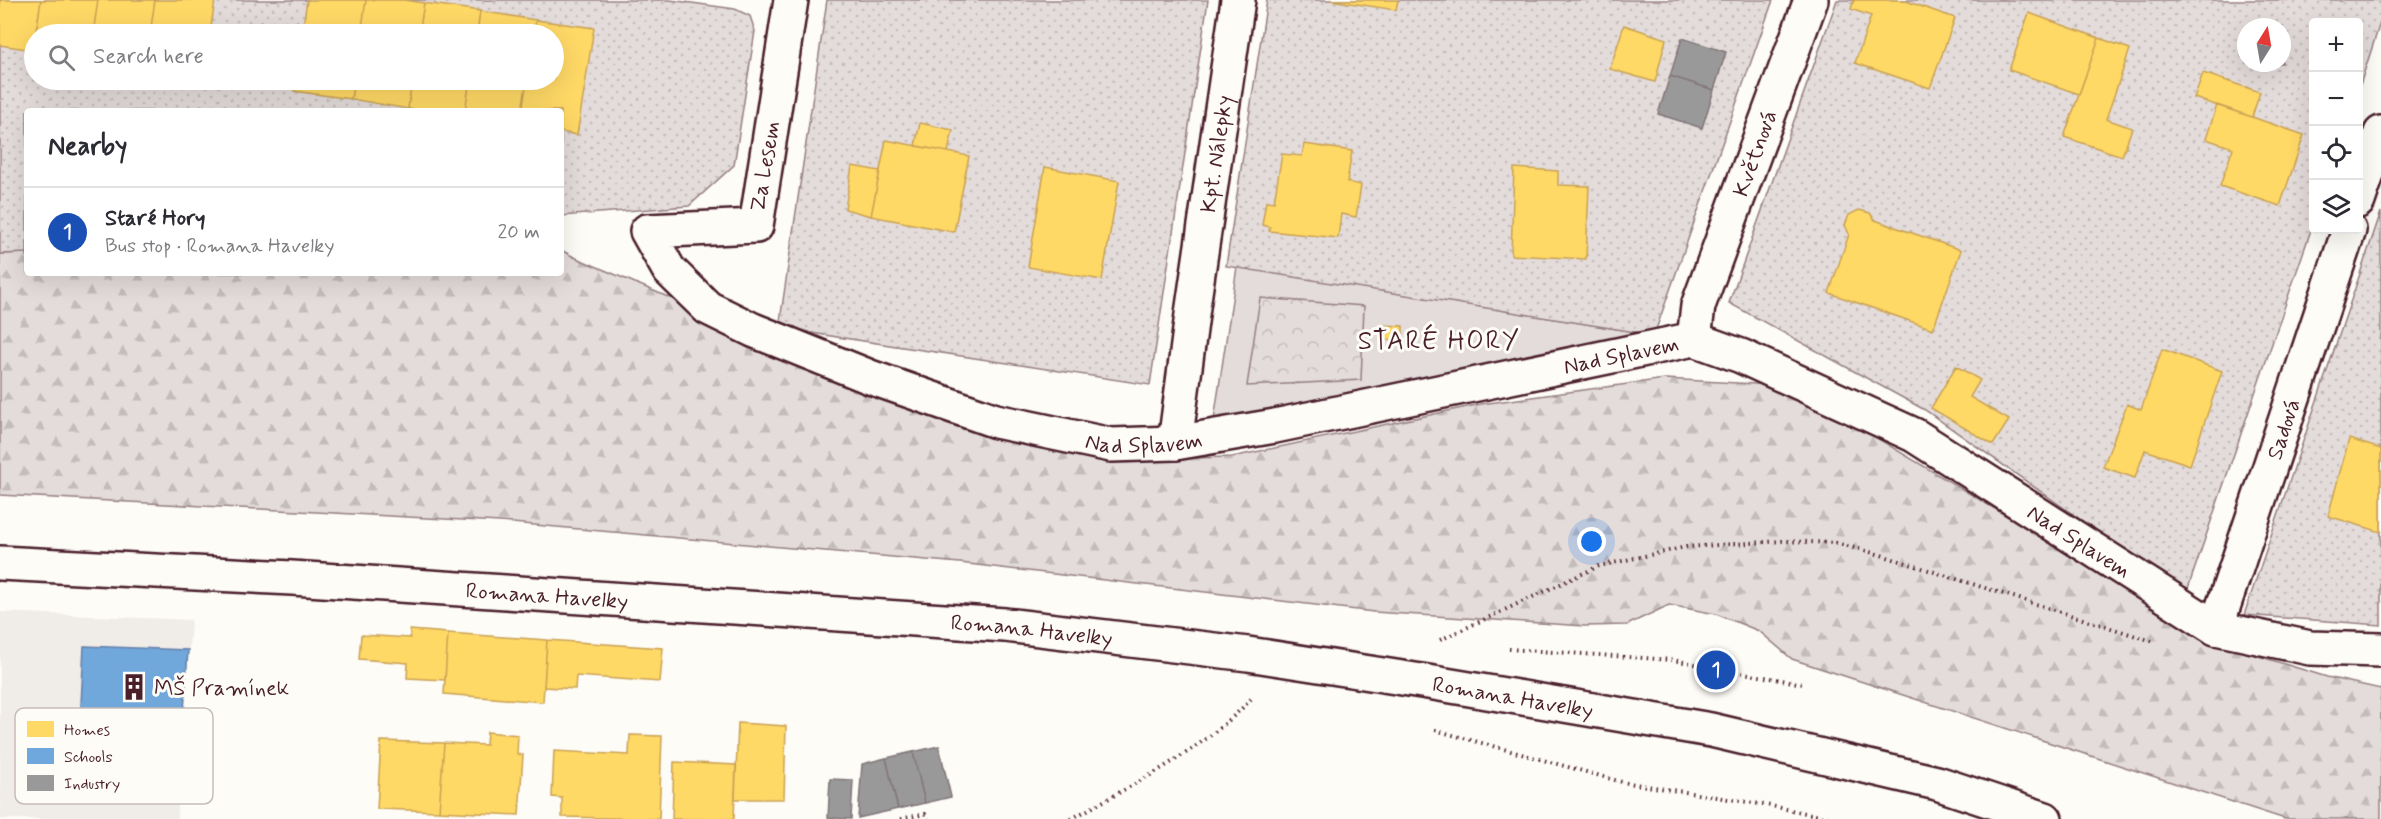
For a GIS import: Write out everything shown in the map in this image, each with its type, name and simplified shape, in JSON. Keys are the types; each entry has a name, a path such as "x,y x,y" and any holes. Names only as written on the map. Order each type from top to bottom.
{"street":[{"name":"Za Lesem","path":"647,231 756,226 791,0"},
{"name":"Kpt. Nálepky","path":"1175,443 1238,0"},
{"name":"Květnová","path":"1698,306 1811,0"},
{"path":"2363,186 2381,133"},
{"name":"Nad Splavem","path":"647,231 669,270 708,308 753,330 870,377 996,421 1111,445 1175,443 1287,424 1694,339 1741,356 1914,435 2216,628 2310,648 2381,650"},
{"name":"Sadová","path":"2216,628 2348,234"},
{"name":"Nad Splavem","path":"1694,339 1698,306"},
{"name":"Romana Havelky","path":"0,563 292,578 1005,625 1248,654 1711,730 1937,783 2045,819"}],"path":[{"path":"1448,643 1436,642 1599,566 1686,546 1782,541 1836,543 1881,555 2155,642 2181,642 2216,628"},
{"path":"1506,649 1673,660 1803,684"},
{"path":"1071,819 1183,756 1237,714 1256,694"},
{"path":"1432,729 1622,782 1766,805 1835,819"},
{"path":"900,819 925,814 928,819"}],"shaded area":[{"path":"0,612 191,620 185,708 15,708 15,804 178,804 177,819 0,819"}],"green space":[{"path":"0,0 670,0 735,9 750,16 755,31 734,165 689,206 564,216 564,108 24,108 24,253 0,254"},
{"path":"827,0 1208,0 1150,385 779,328"},
{"path":"1267,0 1773,0 1654,335 1226,266"},
{"path":"1837,0 2381,0 2381,20 2363,76 2363,18 2309,18 2310,234 2186,594 1925,410 1729,303"},
{"path":"2381,212 2381,625 2244,615"},
{"path":"564,252 870,383 1114,460 1232,457 1481,404 1665,379 1790,386 2222,645 2327,677 2381,689 2381,819 2285,819 1792,659 1759,631 1716,614 1669,605 1627,625 1585,626 1374,612 960,563 500,522 0,495 0,254 24,253 24,276 564,276"},
{"path":"1237,267 1654,335 1214,420"},
{"path":"1260,298 1364,306 1361,380 1247,386"}],"building: Homes":[{"path":"0,0 41,0 37,24 24,24 24,49 0,45"},
{"path":"41,0 98,0 94,24 37,24"},
{"path":"98,0 155,0 151,24 94,24"},
{"path":"155,0 215,0 211,24 151,24"},
{"path":"307,0 366,0 362,24 303,24"},
{"path":"366,0 404,0 424,3 421,24 362,24"},
{"path":"1330,0 1398,0 1396,10"},
{"path":"1854,0 1903,0 1955,18 1930,88 1855,63 1871,16 1851,9"},
{"path":"424,3 480,11 478,24 421,24"},
{"path":"480,11 536,20 535,24 478,24"},
{"path":"2029,13 2099,38 2079,94 2009,70"},
{"path":"536,20 594,28 577,135 564,133 564,108 522,108 525,90 564,90 564,24 535,24"},
{"path":"1624,25 1666,39 1655,82 1610,69"},
{"path":"2099,38 2130,49 2106,119 2132,128 2122,156 2064,137"},
{"path":"2203,73 2260,92 2252,117 2194,98"},
{"path":"294,90 352,90 351,99"},
{"path":"352,90 411,90 408,108 351,99"},
{"path":"411,90 468,90 465,108 408,108"},
{"path":"468,90 525,90 522,108 465,108"},
{"path":"2217,105 2304,135 2280,206 2220,186 2233,148 2206,139"},
{"path":"920,123 953,130 948,152 915,146"},
{"path":"886,140 969,156 954,232 871,216"},
{"path":"1304,144 1352,151 1347,182 1361,185 1356,217 1341,214 1338,238 1269,231 1270,227 1262,225 1266,201 1274,202 1282,154 1302,156"},
{"path":"852,166 880,171 871,216 845,209"},
{"path":"1045,167 1119,181 1102,280 1028,267"},
{"path":"1514,168 1558,171 1558,185 1589,186 1586,259 1511,255"},
{"path":"1859,210 1870,213 1875,220 1961,250 1933,329 1829,293 1849,234 1845,225 1849,215"},
{"path":"1381,325 1403,326 1403,340 1380,339"},
{"path":"2162,349 2222,371 2190,465 2145,450 2135,478 2103,467 2127,404 2141,410"},
{"path":"1956,366 1980,380 1970,397 2009,420 1993,445 1931,408"},
{"path":"2349,439 2381,449 2381,532 2328,516"},
{"path":"410,630 448,633 445,680 407,678 408,663 359,659 361,635 410,638"},
{"path":"448,633 547,640 543,702 444,694"},
{"path":"547,640 663,648 660,682 576,676 575,689 544,687"},
{"path":"738,723 786,726 784,799 735,799"},
{"path":"487,732 518,735 517,754 523,755 519,815 439,811 444,743 486,745"},
{"path":"630,735 662,736 659,819 562,817 562,798 552,797 554,751 629,755"},
{"path":"381,741 444,743 439,811 377,809"},
{"path":"674,762 736,765 734,819 672,819"}],"building: Schools":[{"name":"MŠ Pramínek","path":"84,646 188,650 184,708 81,708"}],"building: Industry":[{"path":"1682,38 1726,52 1714,90 1670,76"},
{"path":"1670,76 1714,90 1702,128 1658,114"},
{"path":"939,746 951,797 925,803 913,752"},
{"path":"913,752 925,803 898,809 886,758"},
{"path":"886,758 898,809 858,818 862,764"},
{"path":"830,779 853,780 851,819 828,818"}],"place":[{"name":"Staré Hory","path":"1716,670"},
{"name":"MŠ Pramínek","path":"134,687"}],"district":[{"name":"STARÉ HORY","path":"1439,340"}]}
